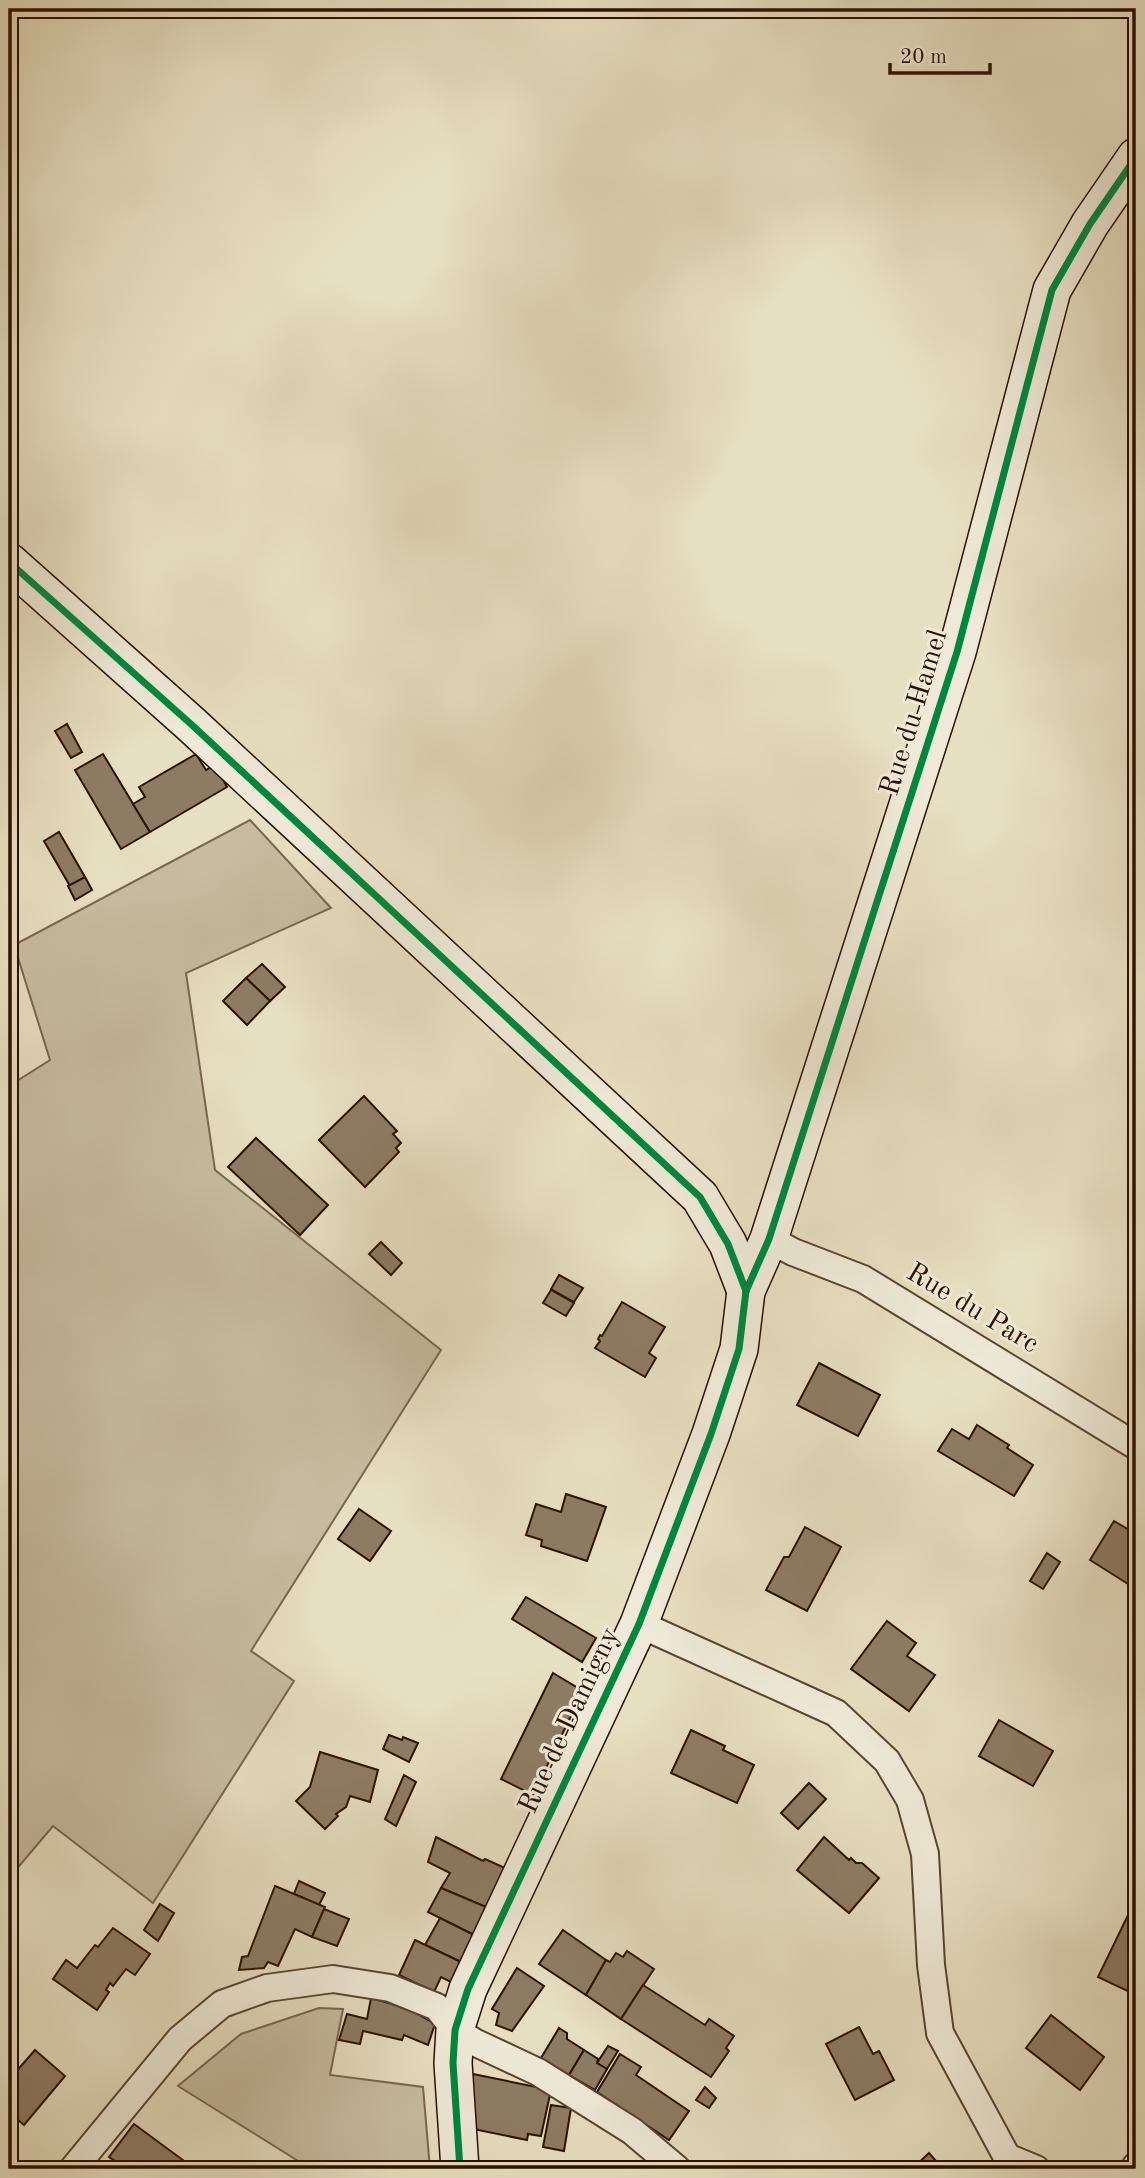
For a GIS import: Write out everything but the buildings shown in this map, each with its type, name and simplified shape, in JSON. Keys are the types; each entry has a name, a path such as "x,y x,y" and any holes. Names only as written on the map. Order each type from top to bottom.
{"street":[{"name":"Rue du Hamel","path":"746,1291 769,1240 957,652 1052,290 1090,224 1136,157"},
{"path":"9,562 192,725 700,1197 728,1244 746,1291"},
{"name":"Rue du Parc","path":"769,1240 863,1279 1136,1446"},
{"name":"Rue de Damigny","path":"460,2169 453,2063 455,2030 468,1989 639,1624 711,1434 739,1349 746,1291"},
{"path":"639,1624 836,1713 887,1761 910,1800 925,1854 931,1965 940,2033 1006,2163 1036,2169"},
{"path":"73,2169 180,2039 222,2004 267,1988 333,1979 390,1988 437,2007 455,2030 474,2042 538,2072 632,2131 677,2169"}],"shaded area":[{"path":"250,820 331,908 186,973 215,1170 441,1350 251,1651 294,1681 153,1903 53,1826 9,1878 9,1086 50,1060 14,945"},
{"path":"319,2008 343,2009 330,2075 423,2087 430,2169 311,2169 178,2086 241,2034"}],"cycle path":[{"path":"460,2169 453,2063 455,2030 468,1989 639,1624 711,1434 739,1349 746,1291 769,1239 957,652 1052,290 1090,224 1136,157"},
{"path":"9,562 192,725 700,1197 728,1244 746,1291"}]}
